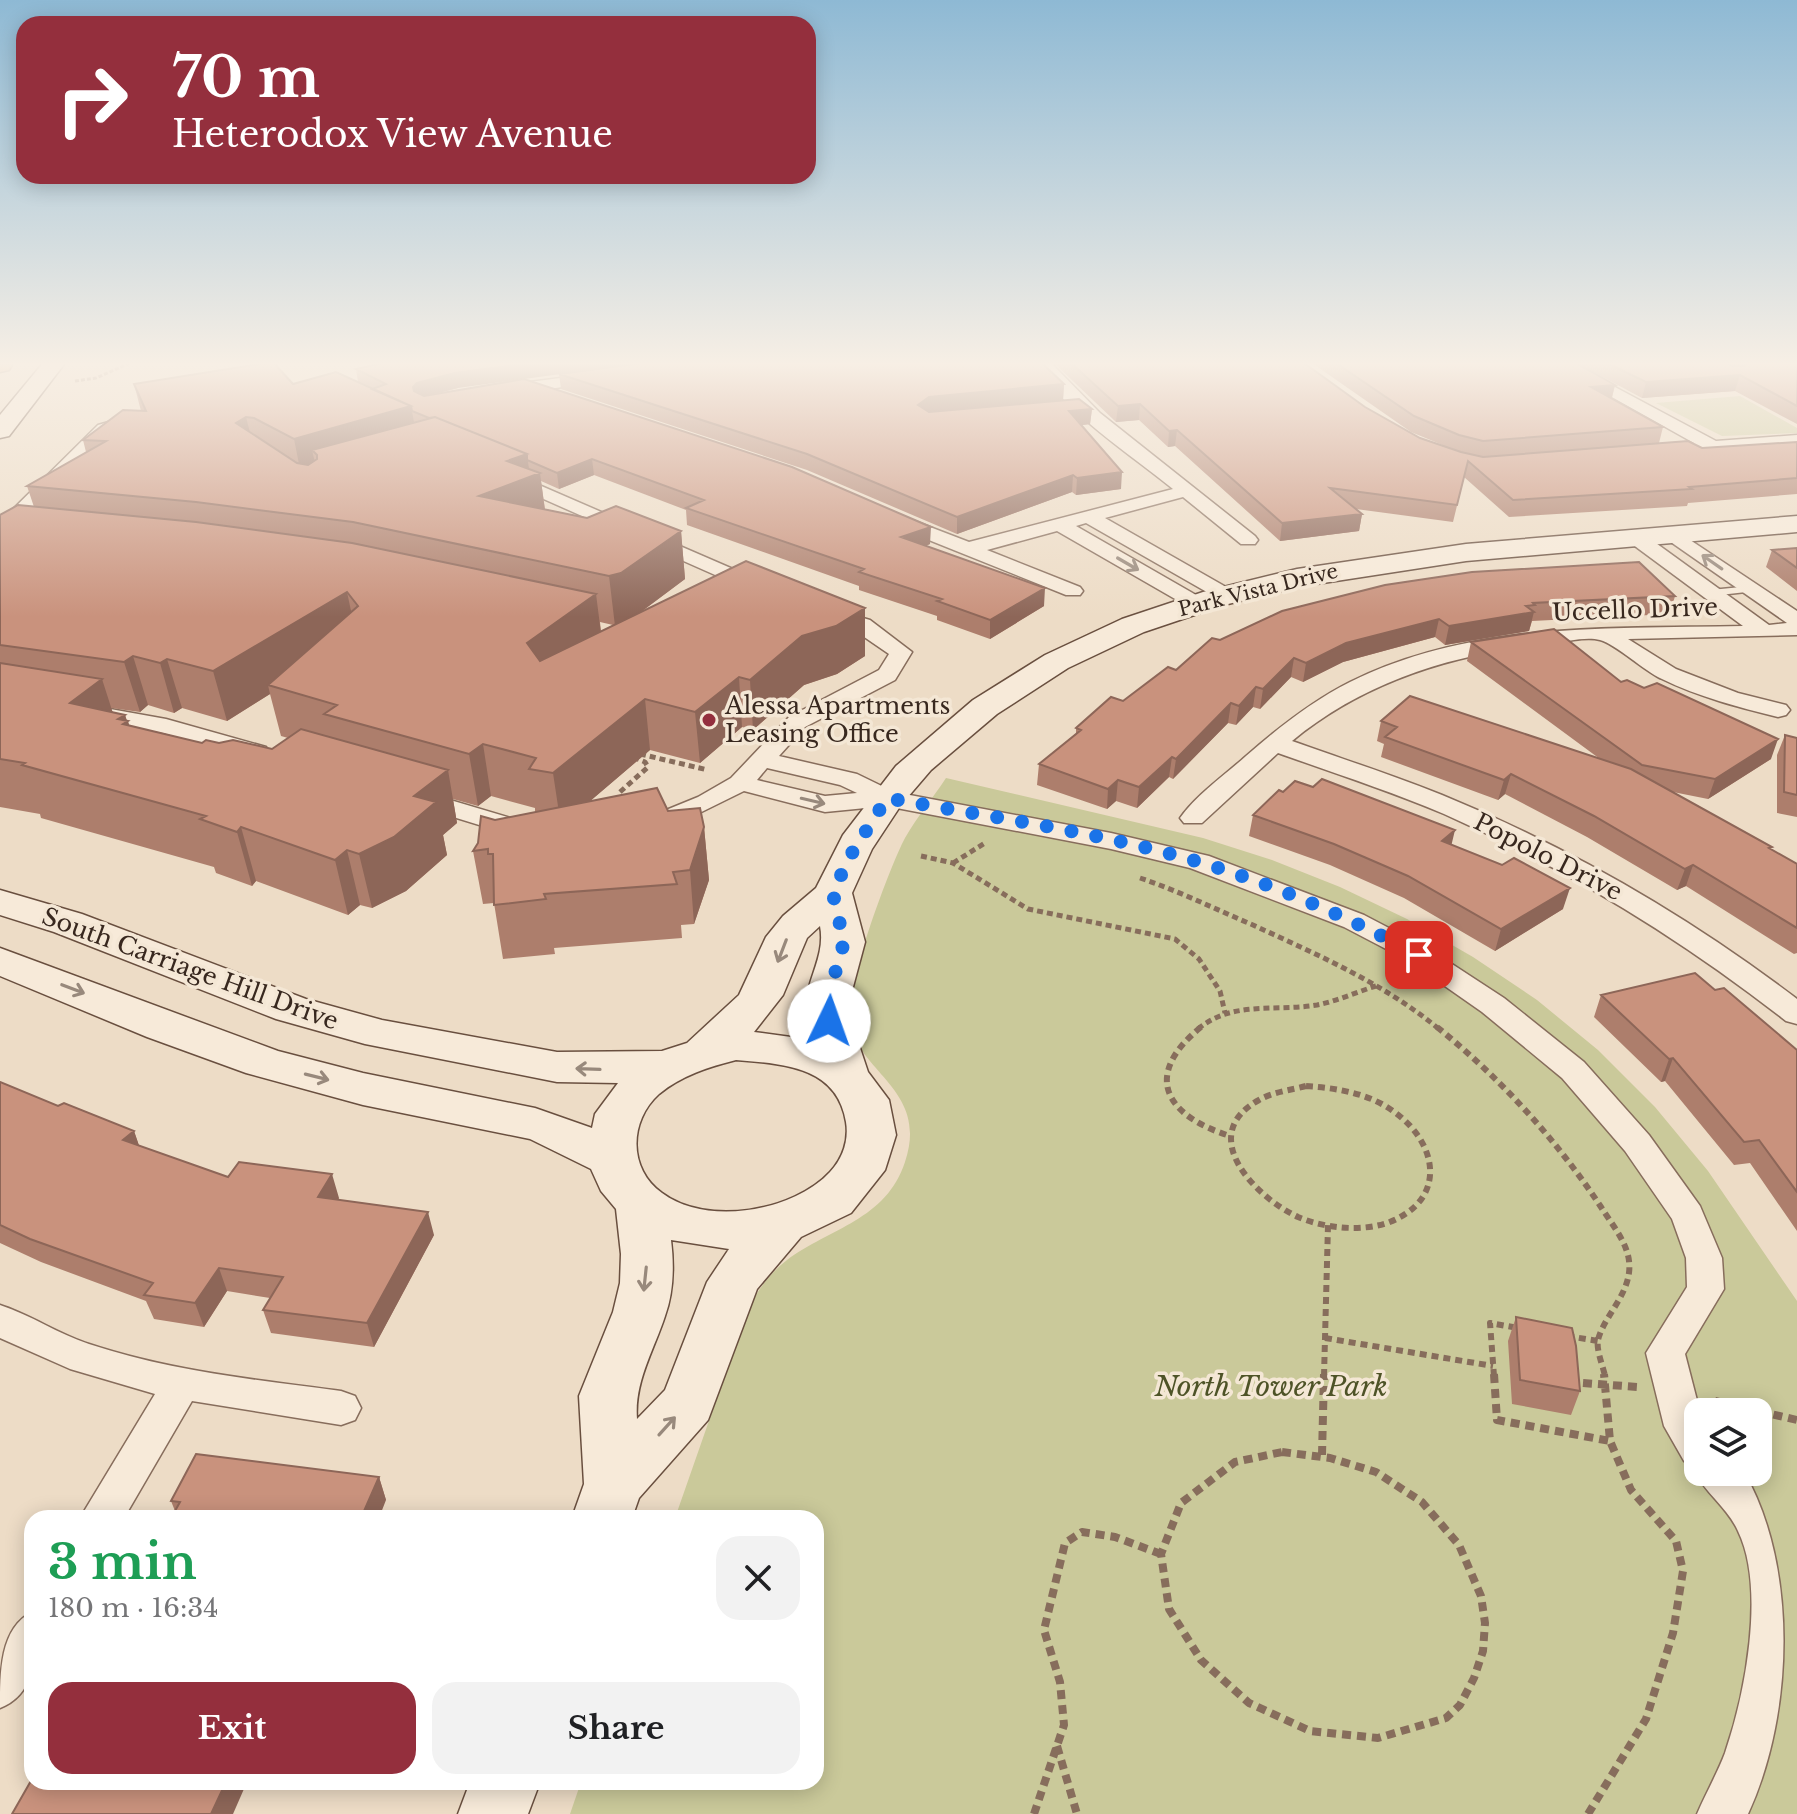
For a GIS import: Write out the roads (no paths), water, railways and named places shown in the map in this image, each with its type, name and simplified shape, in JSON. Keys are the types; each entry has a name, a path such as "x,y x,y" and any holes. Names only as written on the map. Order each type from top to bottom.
{"street":[{"path":"0,535 86,448"},
{"path":"1130,448 1189,490 1248,540"},
{"path":"1649,451 1692,448"},
{"path":"490,469 773,593"},
{"path":"967,549 1189,490"},
{"path":"874,510 1073,591"},
{"path":"1089,517 1211,599"},
{"name":"Park Vista Drive","path":"686,1058 751,1012 767,987 788,935 833,894 847,861 887,798 948,735 1010,689 1118,631 1211,599 1302,575 1383,561 1797,524"},
{"path":"1060,525 1211,599"},
{"path":"1672,534 1797,621"},
{"path":"0,535 30,540"},
{"path":"1635,537 1765,632"},
{"path":"724,597 752,584"},
{"path":"640,828 707,802 740,783 764,760 779,737 797,722 887,675 901,652 862,625 810,607"},
{"name":"Uccello Drive","path":"1193,818 1276,744 1359,687 1421,663 1541,639 1604,633 1797,629"},
{"path":"1604,633 1668,674 1730,698 1778,710"},
{"path":"59,707 166,726 281,759"},
{"name":"Popolo Drive","path":"1276,744 1452,808 1616,890 1698,941 1797,1014"},
{"path":"764,760 848,779 887,798 1111,841 1199,862 1354,921 1419,955 1493,1005 1573,1070 1637,1143 1688,1215 1704,1258 1706,1289 1665,1353 1684,1426"},
{"path":"740,783 825,804 887,798"},
{"path":"398,792 545,834"},
{"path":"833,894 844,942 828,998 829,1021 846,1075"},
{"name":"South Carriage Hill Drive","path":"0,902 68,923 279,1005 381,1034 557,1067 589,1069 686,1058"},
{"path":"0,961 219,1048 265,1063 358,1087 535,1124 557,1131 611,1158"},
{"path":"736,1045 782,1047 811,1055 846,1075 862,1093 872,1114 874,1137 867,1161 852,1183 829,1202 784,1223 732,1230 697,1227 665,1217 640,1202 621,1183 611,1158 612,1126 623,1104 640,1084 686,1058 736,1045"},
{"path":"608,1501 607,1396 640,1312 646,1283 647,1254 640,1202"},
{"path":"608,1501 688,1403 733,1282 784,1223"},
{"path":"0,1320 48,1345 132,1372 341,1408"},
{"path":"106,1510 183,1382"},
{"path":"1722,1814 1735,1789 1769,1677 1773,1601 1764,1540 1738,1493 1731,1486"},
{"path":"0,1686 24,1646"},
{"path":"493,1814 502,1790"}],"lane":[{"path":"1711,593 1751,589"}],"place":[{"name":"Alessa Apartments Leasing Office","path":"709,720"}],"park label":[{"name":"North Tower Park","path":"1271,1386"}]}
